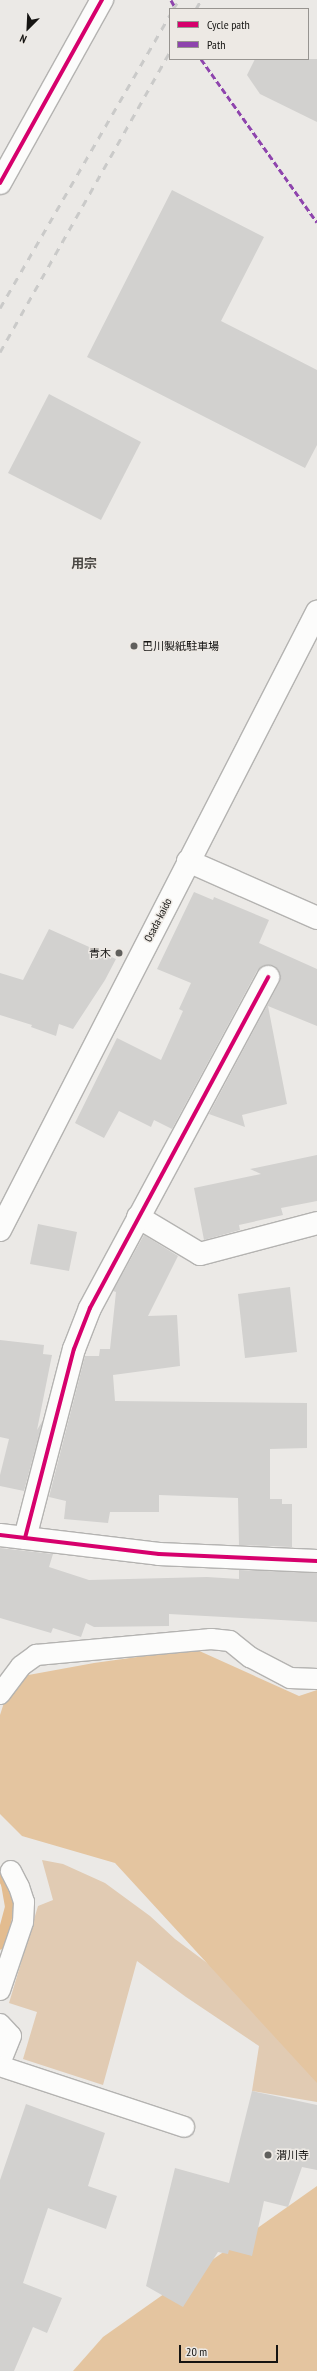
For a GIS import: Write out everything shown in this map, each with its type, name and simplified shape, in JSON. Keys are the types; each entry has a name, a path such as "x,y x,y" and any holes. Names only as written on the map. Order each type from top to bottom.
{"street":[{"path":"0,183 102,0"},
{"name":"Osada-kaido","path":"0,1230 317,612"},
{"path":"188,861 317,918"},
{"path":"25,1538 74,1349 90,1308 268,977"},
{"path":"138,1217 200,1254 317,1222"},
{"path":"0,1535 159,1554 317,1560"}],"lane":[{"path":"0,1694 21,1666 36,1655 211,1639 230,1642 256,1661 290,1678 317,1679"},
{"path":"0,1990 23,1922 24,1902 11,1871"},
{"path":"0,2024 11,2036 0,2063"},
{"path":"0,2066 184,2127"}],"shaded area":[{"path":"195,1649 299,1696 317,1690 317,2083 115,1863 22,1836 0,1814 0,1715 12,1678 94,1663"},
{"path":"42,1860 63,1864 105,1883 150,1916 175,1939 262,2004 317,2071 317,2102 252,2091 259,2046 186,1997 137,1961 103,2085 23,2059 37,2012 9,2003 38,1906 53,1900"},
{"path":"317,2186 317,2371 73,2371 103,2337"}],"building":[{"path":"317,59 317,122 260,94 247,75 254,60"},
{"path":"172,190 264,237 221,321 317,370 317,445 305,468 87,357"},
{"path":"49,394 141,442 101,520 8,473"},
{"path":"194,892 213,900 214,897 269,920 259,943 317,969 317,1026 268,1006 287,1104 242,1115 245,1127 209,1114 279,983 279,971 274,966 262,966 257,971 172,1129 154,1120 151,1127 119,1111 104,1138 75,1123 117,1038 161,1060 183,1011 179,1009 191,983 157,969"},
{"path":"49,929 116,959 105,980 73,1029 59,1024 56,1036 31,1027 32,1025 0,1015 0,973 23,980"},
{"path":"317,1155 317,1201 281,1208 283,1215 239,1225 240,1230 204,1240 194,1188 261,1174 250,1169"},
{"path":"38,1224 77,1232 69,1271 30,1264"},
{"path":"144,1235 178,1256 148,1316 177,1315 180,1366 113,1375 115,1401 307,1403 307,1448 270,1449 270,1499 282,1499 282,1504 292,1504 292,1547 239,1545 238,1498 159,1495 159,1512 110,1512 108,1523 64,1519 66,1501 49,1497 85,1356 99,1356 100,1349 110,1349 116,1292 113,1291"},
{"path":"290,1287 297,1352 245,1358 238,1294"},
{"path":"0,1340 44,1345 43,1354 52,1355 37,1430 43,1420 24,1491 0,1486 0,1475 9,1439 0,1437"},
{"path":"0,1548 53,1554 49,1567 89,1580 207,1577 239,1579 239,1570 317,1573 317,1622 169,1614 169,1626 94,1627 86,1623 81,1637 53,1628 51,1633 0,1618"},
{"path":"252,2091 317,2105 317,2170 302,2167 288,2207 264,2201 252,2256 229,2250 228,2254 218,2252 183,2307 146,2286 175,2168 229,2183"},
{"path":"26,2104 105,2133 88,2186 117,2196 106,2229 48,2208 23,2283 62,2298 47,2333 33,2327 14,2371 0,2371 0,2180"}],"waterway":[{"path":"0,1873 6,1884 10,1907 0,1945"}],"railway":[{"path":"174,8 179,0"},
{"path":"197,8 201,0"},
{"path":"0,308 169,17"},
{"path":"0,352 169,54"}],"marked path":[{"path":"171,0 175,8"},
{"path":"202,60 317,222"}],"cycle path":[{"path":"0,183 102,0"},
{"path":"25,1538 74,1349 90,1308 268,977"},
{"path":"0,1535 159,1554 317,1561"}],"place":[{"name":"巴川製紙駐車場","path":"134,646"},
{"name":"青木","path":"119,953"},
{"name":"渭川寺","path":"268,2155"}],"district":[{"name":"用宗","path":"84,564"}]}
